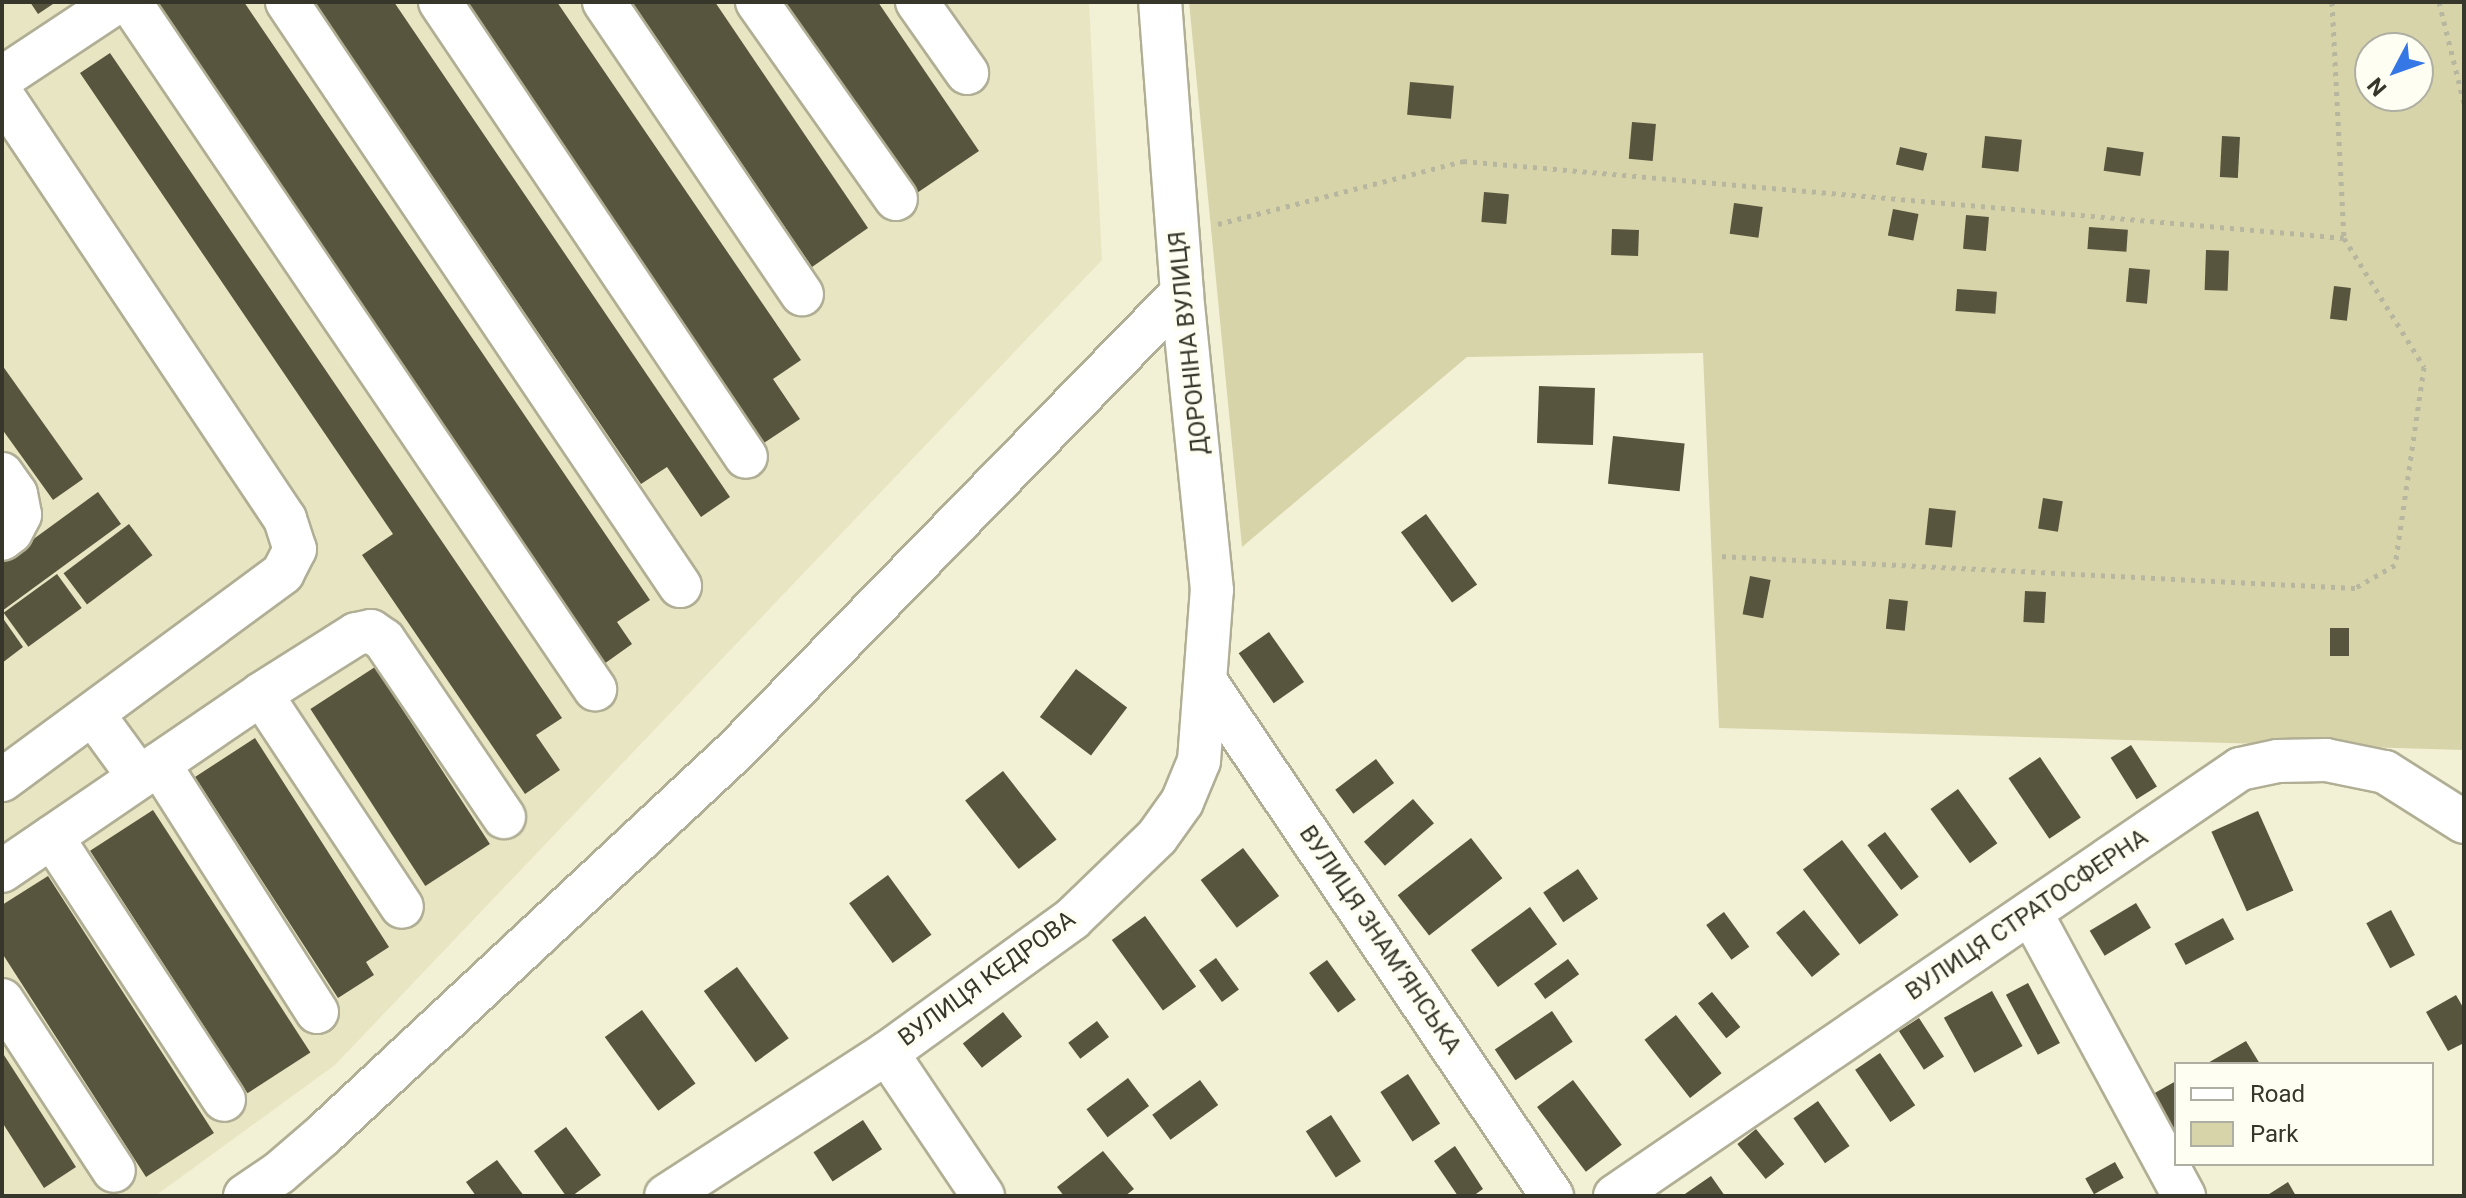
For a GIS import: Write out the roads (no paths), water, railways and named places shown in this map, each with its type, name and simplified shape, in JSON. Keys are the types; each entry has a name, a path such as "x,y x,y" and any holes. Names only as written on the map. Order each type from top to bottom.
{"street":[{"path":"2,78 117,2"},
{"path":"130,2 595,689"},
{"path":"287,2 680,586"},
{"path":"440,2 746,457"},
{"path":"604,2 802,294"},
{"path":"757,2 896,199"},
{"path":"917,2 967,73"},
{"name":"ДОРОНІНА ВУЛИЦЯ","path":"1160,2 1182,293 1208,522 1212,590 1208,685"},
{"path":"2,95 285,519 295,549 283,573 2,780"},
{"path":"245,1196 279,1173 323,1135 735,751 1182,293"},
{"path":"2,474 16,494 20,515 11,532 2,539"},
{"path":"2,871 261,694 356,634 371,631 384,640 504,817"},
{"name":"ВУЛИЦЯ КЕДРОВА","path":"666,1196 887,1053 1072,919 1157,837 1182,802 1199,761 1208,685"},
{"name":"ВУЛИЦЯ ЗНАМ’ЯНСЬКА","path":"1208,685 1552,1196"},
{"path":"261,694 402,907"},
{"path":"93,714 149,770 317,1012"},
{"name":"ВУЛИЦЯ СТРАТОСФЕРНА","path":"1615,1196 2240,769 2278,761 2326,760 2385,772 2464,822"},
{"path":"52,837 224,1100"},
{"path":"2031,913 2184,1196"},
{"path":"2,1000 114,1171"},
{"path":"887,1053 983,1196"}]}
